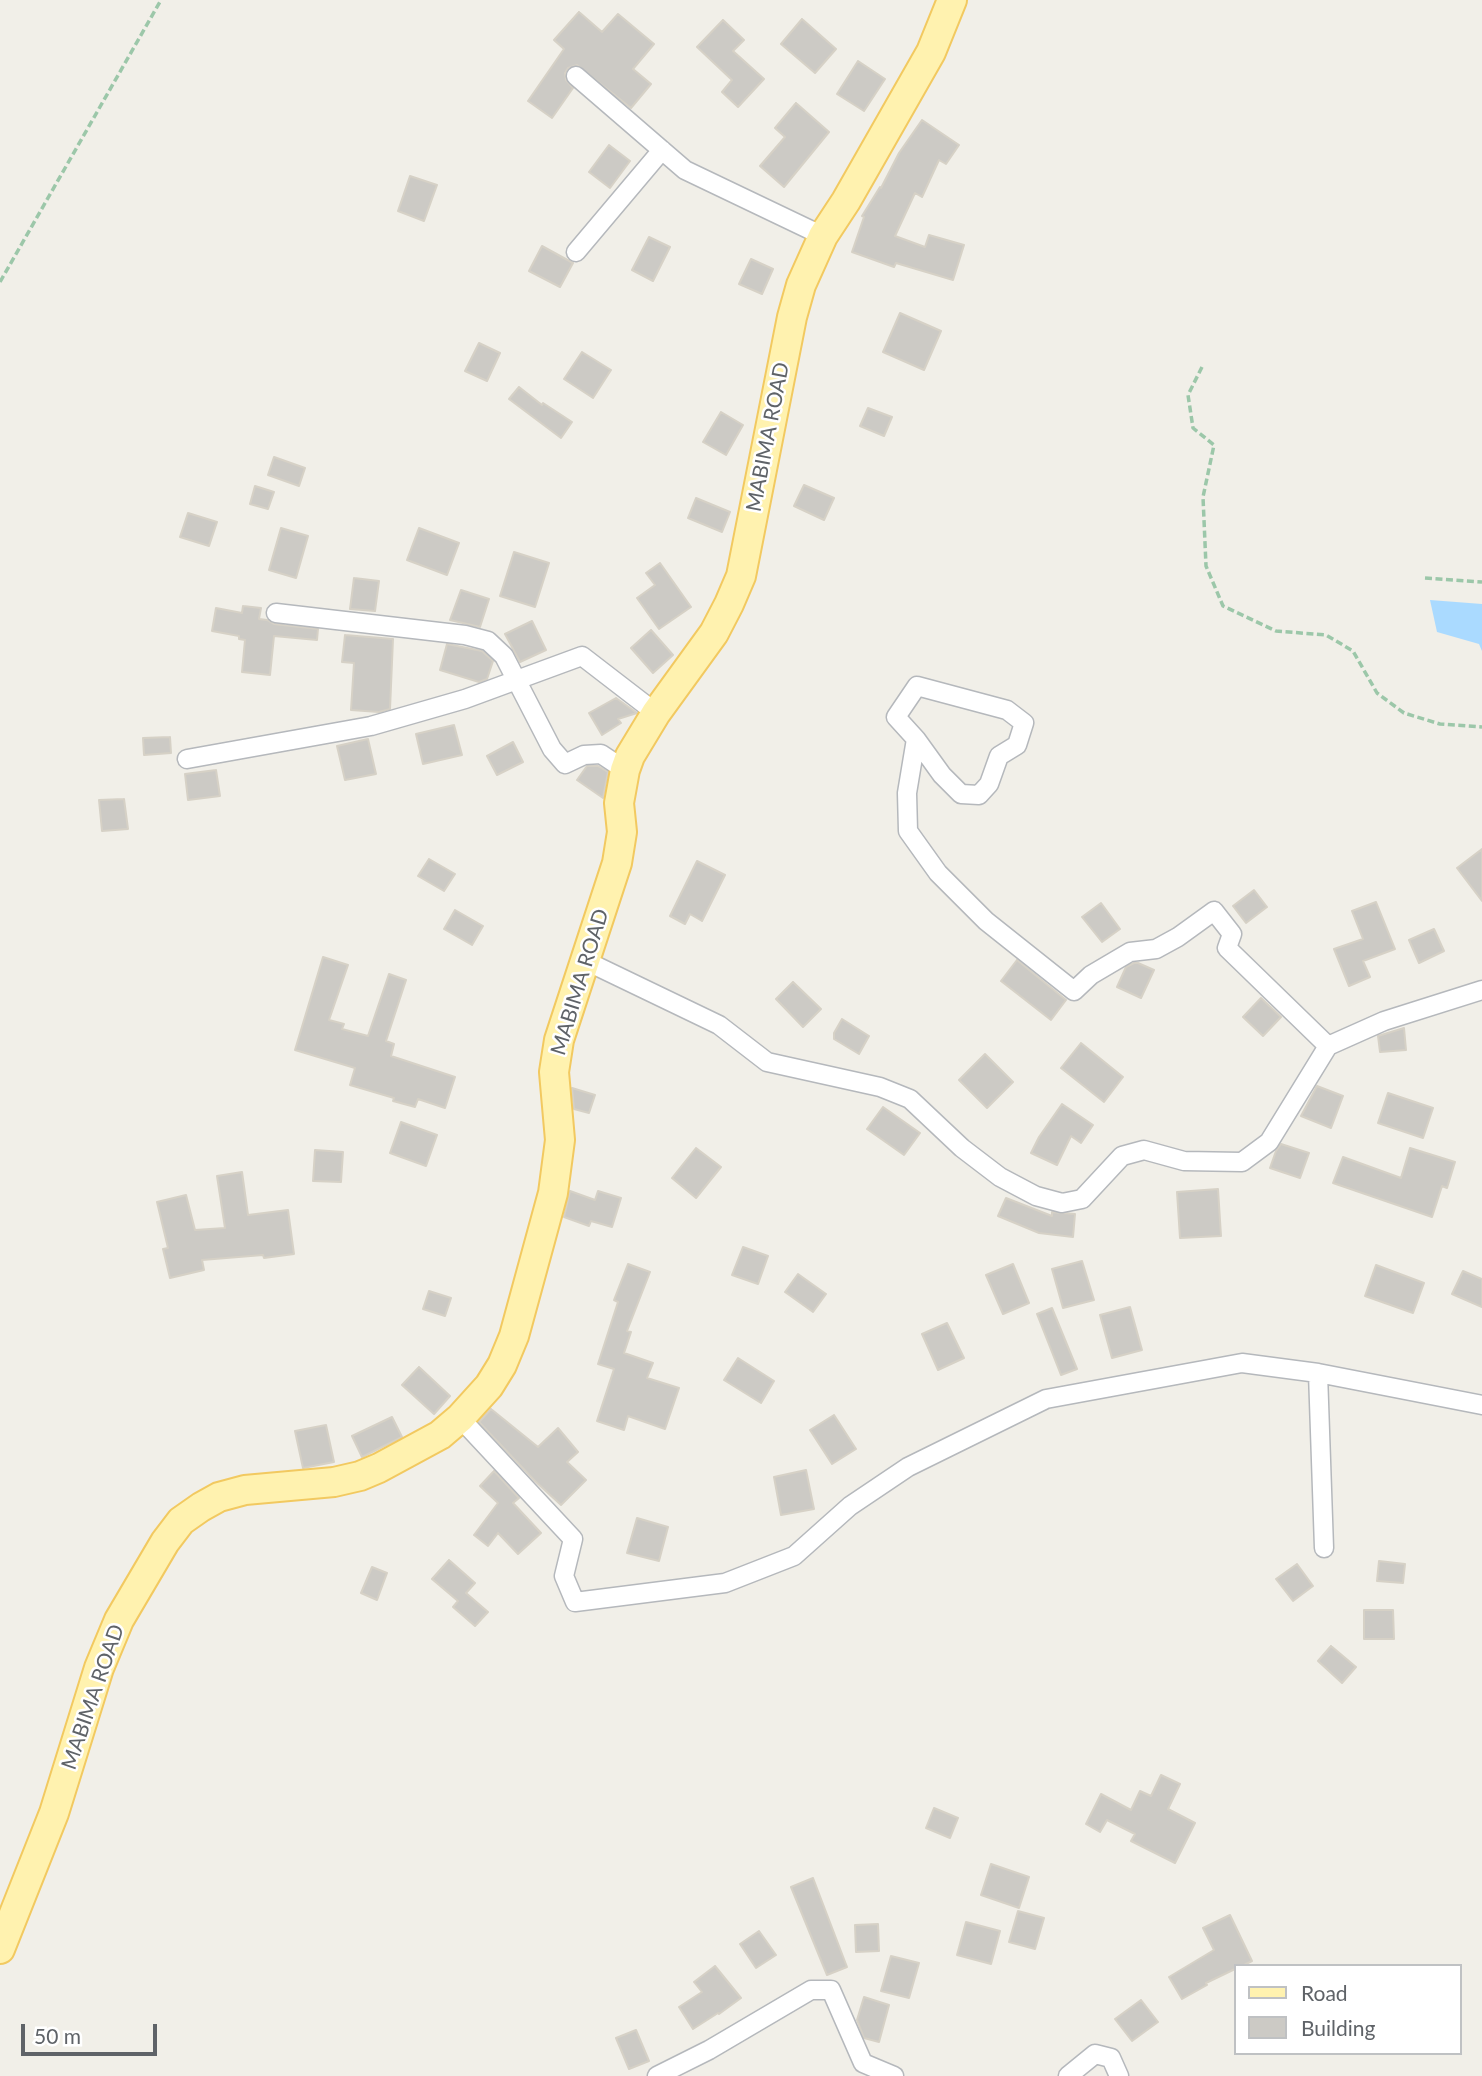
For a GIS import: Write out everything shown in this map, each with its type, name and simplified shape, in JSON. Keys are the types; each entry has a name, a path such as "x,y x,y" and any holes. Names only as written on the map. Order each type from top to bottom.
{"main road":[{"name":"MABIMA ROAD","path":"0,1949 54,1813 99,1668 119,1620 165,1542 181,1521 219,1497 245,1490 334,1482 360,1476 408,1453 440,1435 460,1418 489,1387 502,1365 514,1336 553,1193 560,1140 554,1072 559,1040 617,863 622,832 620,803 625,770 656,713 714,633 741,576 792,317 801,285 823,236 846,201 931,52 953,0"}],"street":[{"path":"576,76 685,170 823,236"},
{"path":"576,252 662,150"},
{"path":"276,613 465,635 488,641 504,656 552,749 565,764 584,755 601,754 625,770"},
{"path":"187,759 371,726 465,699 582,656 656,713"},
{"path":"917,686 1007,710 1024,723 1017,745 999,756 989,784 979,795 961,794 942,775 916,739 896,717 917,686"},
{"path":"916,739 907,793 908,831 938,873 985,921 1074,991 1091,975 1120,958 1130,953 1156,948 1178,937 1214,911 1231,934 1227,948 1328,1046"},
{"path":"586,961 719,1025 767,1062 880,1087 910,1100 962,1148 1000,1177 1036,1196 1062,1203 1082,1199 1122,1156 1144,1150 1184,1161 1242,1162 1269,1142 1328,1046 1384,1021 1482,990"},
{"path":"460,1418 573,1539 564,1576 575,1602 724,1583 794,1556 850,1506 908,1467 1046,1399 1242,1363 1318,1373 1482,1405"},
{"path":"1318,1373 1324,1548"},
{"path":"657,2076 709,2050 811,1990 831,1990 863,2063 894,2076"},
{"path":"1068,2076 1095,2054 1111,2058 1119,2076"}],"path":[{"path":"0,282 161,0"},
{"path":"1202,367 1188,395 1193,428 1214,445 1203,497 1206,566 1223,606 1276,631 1326,635 1353,650 1377,692 1404,713 1440,724 1482,727"},
{"path":"1425,578 1482,582"}],"water":[{"path":"1430,600 1482,604 1482,651 1479,644 1437,632"}],"building":[{"path":"579,12 602,32 618,14 654,44 633,69 651,84 631,108 577,65 568,68 565,73 566,80 573,88 552,118 528,101 564,49 554,40"},
{"path":"802,19 836,49 815,73 781,44"},
{"path":"723,20 744,40 733,51 764,79 738,107 722,92 732,80 697,47"},
{"path":"858,61 885,79 864,111 837,94"},
{"path":"796,103 829,132 784,187 760,166 785,137 775,128"},
{"path":"922,120 959,145 946,164 939,160 922,197 915,193 895,236 925,247 929,235 964,245 953,280 896,263 894,267 852,252 864,217 862,216"},
{"path":"609,145 630,161 610,188 589,172"},
{"path":"410,176 437,185 424,221 398,211"},
{"path":"649,237 670,247 653,281 632,270"},
{"path":"542,246 573,263 560,287 529,271"},
{"path":"751,259 773,269 762,294 739,284"},
{"path":"900,313 941,331 924,370 883,352"},
{"path":"479,343 500,353 487,381 465,371"},
{"path":"582,352 611,370 593,398 564,379"},
{"path":"519,387 542,405 543,403 572,422 561,438 509,399"},
{"path":"868,408 892,417 884,436 860,426"},
{"path":"721,412 743,425 726,455 703,442"},
{"path":"274,457 305,468 299,486 268,475"},
{"path":"804,485 834,498 824,520 794,506"},
{"path":"255,486 274,492 268,509 250,504"},
{"path":"696,498 730,512 722,532 688,518"},
{"path":"188,513 217,522 209,546 180,537"},
{"path":"281,528 308,536 296,578 269,570"},
{"path":"419,528 459,543 447,575 407,560"},
{"path":"514,552 549,563 535,607 500,596"},
{"path":"660,563 691,607 659,629 637,598 655,585 646,573"},
{"path":"354,578 379,581 375,611 350,609"},
{"path":"461,590 489,599 480,627 450,620"},
{"path":"243,606 261,608 259,619 274,624 318,629 317,640 274,636 270,675 242,672 245,640 239,639 239,636 212,631 216,608 242,613"},
{"path":"532,621 546,650 520,662 505,634"},
{"path":"651,630 673,655 653,673 631,648"},
{"path":"345,635 393,639 390,709 379,712 351,710 354,663 342,662"},
{"path":"447,644 482,651 493,661 487,679 479,682 440,670"},
{"path":"616,698 637,713 618,719 621,723 602,735 589,713"},
{"path":"454,725 462,755 423,764 416,734"},
{"path":"170,737 171,753 144,755 143,738"},
{"path":"368,739 376,774 345,780 337,746"},
{"path":"513,742 523,762 497,775 487,756"},
{"path":"587,766 598,766 608,772 603,798 577,780"},
{"path":"216,770 220,796 188,800 185,774"},
{"path":"124,799 128,829 102,831 99,800"},
{"path":"1482,849 1482,901 1457,868"},
{"path":"429,859 455,874 444,891 418,876"},
{"path":"697,861 725,875 702,921 690,914 685,924 670,916"},
{"path":"1254,890 1267,907 1246,923 1233,906"},
{"path":"1376,902 1395,949 1363,961 1370,977 1349,986 1334,949 1363,939 1352,911"},
{"path":"1101,903 1120,929 1102,942 1082,917"},
{"path":"455,910 483,926 472,945 444,929"},
{"path":"1434,929 1444,951 1419,963 1409,940"},
{"path":"323,957 348,965 329,1020 344,1024 342,1029 368,1036 389,974 406,980 386,1041 394,1044 391,1056 455,1077 445,1108 418,1099 415,1107 350,1085 355,1068 295,1050"},
{"path":"1017,960 1066,1000 1051,1020 1001,981"},
{"path":"1134,963 1154,970 1141,998 1117,987 1126,967"},
{"path":"793,982 821,1009 803,1027 776,999"},
{"path":"1261,998 1281,1017 1263,1036 1243,1017"},
{"path":"842,1019 869,1036 859,1054 834,1039 834,1033"},
{"path":"1404,1028 1406,1050 1380,1052 1378,1036"},
{"path":"1081,1043 1123,1077 1104,1102 1061,1068"},
{"path":"985,1054 1013,1082 987,1108 959,1080"},
{"path":"1317,1086 1343,1096 1331,1128 1301,1116"},
{"path":"572,1088 595,1095 589,1113 574,1109"},
{"path":"1388,1093 1433,1108 1423,1138 1378,1123"},
{"path":"1062,1104 1093,1125 1081,1143 1071,1136 1057,1165 1031,1153"},
{"path":"883,1107 920,1133 904,1155 867,1129"},
{"path":"401,1122 437,1135 426,1166 390,1153"},
{"path":"1281,1144 1309,1153 1300,1178 1270,1168"},
{"path":"696,1148 721,1167 696,1198 672,1178"},
{"path":"1410,1148 1455,1162 1447,1188 1442,1186 1432,1217 1333,1183 1343,1157 1401,1178"},
{"path":"315,1150 343,1152 341,1182 313,1181"},
{"path":"242,1172 248,1215 288,1210 294,1254 202,1260 204,1270 170,1278 163,1249 168,1248 157,1202 186,1195 195,1230 225,1228 217,1176"},
{"path":"1218,1189 1221,1236 1180,1238 1177,1192"},
{"path":"570,1191 595,1200 598,1191 621,1198 612,1227 591,1221 589,1226 564,1217"},
{"path":"1006,1198 1052,1216 1052,1212 1075,1214 1073,1237 1039,1233 998,1216"},
{"path":"743,1247 768,1256 758,1284 732,1275"},
{"path":"1082,1261 1094,1300 1063,1308 1052,1269"},
{"path":"628,1264 650,1272 627,1331 631,1332 624,1353 653,1363 647,1378 679,1388 665,1429 628,1416 624,1430 597,1421 614,1369 598,1364 618,1302 614,1300"},
{"path":"1013,1264 1029,1303 1003,1314 986,1275"},
{"path":"1376,1265 1424,1283 1413,1313 1365,1296"},
{"path":"1463,1271 1482,1279 1482,1307 1452,1294"},
{"path":"798,1274 826,1294 813,1312 785,1292"},
{"path":"429,1291 451,1298 445,1316 423,1309"},
{"path":"1130,1307 1142,1350 1112,1358 1100,1315"},
{"path":"1052,1308 1077,1369 1061,1375 1037,1314"},
{"path":"947,1323 964,1358 938,1370 922,1334"},
{"path":"738,1358 774,1381 761,1403 724,1380"},
{"path":"419,1367 450,1396 434,1414 402,1385"},
{"path":"491,1409 538,1447 558,1428 578,1452 567,1462 586,1480 561,1505 479,1422"},
{"path":"834,1415 856,1449 832,1464 810,1430"},
{"path":"392,1417 402,1437 362,1457 352,1436"},
{"path":"326,1425 334,1462 303,1468 295,1431"},
{"path":"806,1470 814,1509 781,1515 774,1477"},
{"path":"494,1471 519,1498 513,1503 541,1533 518,1554 498,1533 488,1546 474,1535 498,1503 480,1486"},
{"path":"637,1518 668,1527 659,1561 627,1553"},
{"path":"449,1560 475,1583 466,1593 488,1612 475,1626 453,1607 458,1601 432,1579"},
{"path":"1379,1561 1405,1564 1403,1583 1377,1581"},
{"path":"1297,1564 1313,1586 1293,1601 1276,1579"},
{"path":"372,1567 387,1573 377,1600 361,1593"},
{"path":"1364,1610 1393,1610 1394,1639 1364,1639"},
{"path":"1331,1646 1356,1667 1342,1683 1318,1661"},
{"path":"1161,1775 1180,1784 1168,1809 1195,1823 1175,1863 1131,1841 1135,1834 1107,1820 1100,1832 1086,1824 1101,1794 1131,1810 1140,1791 1151,1796"},
{"path":"934,1808 958,1818 950,1838 926,1828"},
{"path":"991,1864 1029,1877 1019,1908 981,1895"},
{"path":"813,1878 847,1967 827,1975 791,1887"},
{"path":"1018,1911 1044,1918 1035,1949 1009,1942"},
{"path":"1230,1915 1252,1961 1234,1964 1234,1969 1182,1999 1169,1977 1214,1950 1203,1928"},
{"path":"966,1922 1000,1931 991,1964 957,1955"},
{"path":"878,1924 879,1951 856,1952 855,1925"},
{"path":"759,1931 776,1955 756,1968 740,1944"},
{"path":"891,1956 919,1963 909,1998 881,1991"},
{"path":"715,1966 741,1998 693,2029 679,2007 702,1992 694,1982"},
{"path":"864,1997 889,2005 879,2042 864,2038 857,2020"},
{"path":"1141,2000 1158,2022 1132,2041 1115,2019"},
{"path":"636,2030 649,2061 629,2069 616,2038"}]}
